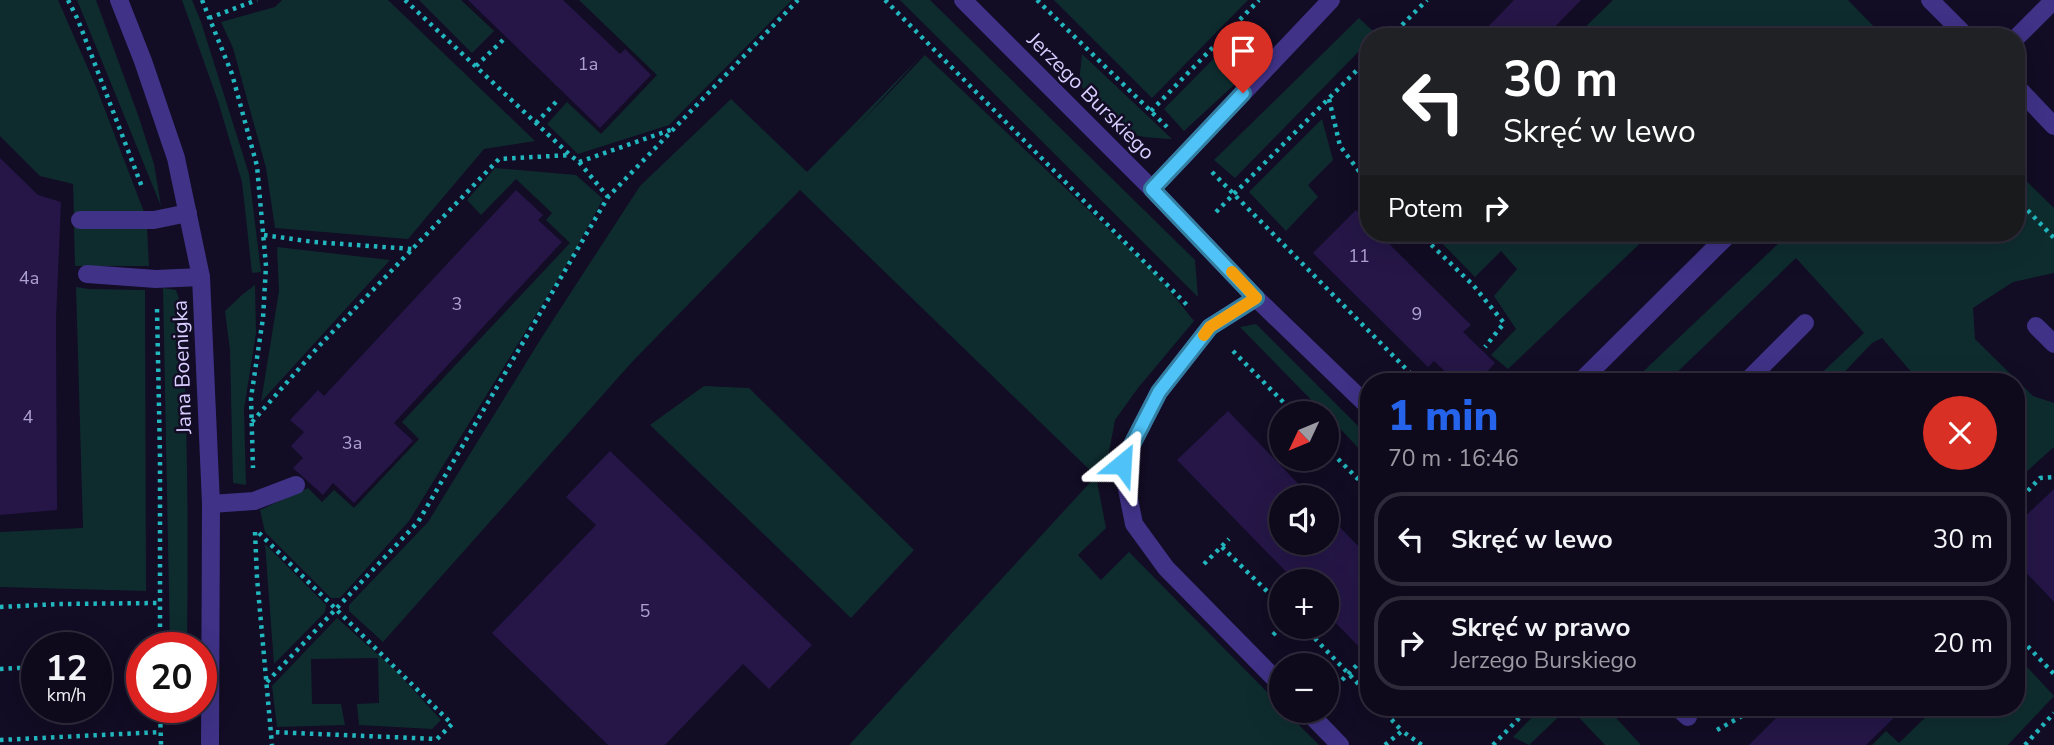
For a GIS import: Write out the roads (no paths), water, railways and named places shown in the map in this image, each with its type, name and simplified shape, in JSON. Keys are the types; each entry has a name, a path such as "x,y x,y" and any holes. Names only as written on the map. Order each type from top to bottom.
{"street":[{"name":"Jana Boenigka","path":"119,0 176,158 201,277 211,504 210,745"},
{"name":"Jerzego Burskiego","path":"963,0 1152,189 1332,0"},
{"path":"1930,0 1958,28"},
{"path":"2025,29 2054,0"},
{"path":"2025,95 2054,126"},
{"path":"1152,189 1256,298 1360,398"},
{"path":"80,220 154,220 188,213"},
{"path":"1589,373 1721,242"},
{"path":"87,274 156,278 201,277"},
{"path":"1256,298 1210,327 1159,392 1122,464 1134,524 1166,568 1269,673"},
{"path":"1755,373 1805,323"},
{"path":"2036,326 2054,344"},
{"path":"211,504 254,501 296,485"},
{"path":"1319,723 1340,745"}]}
